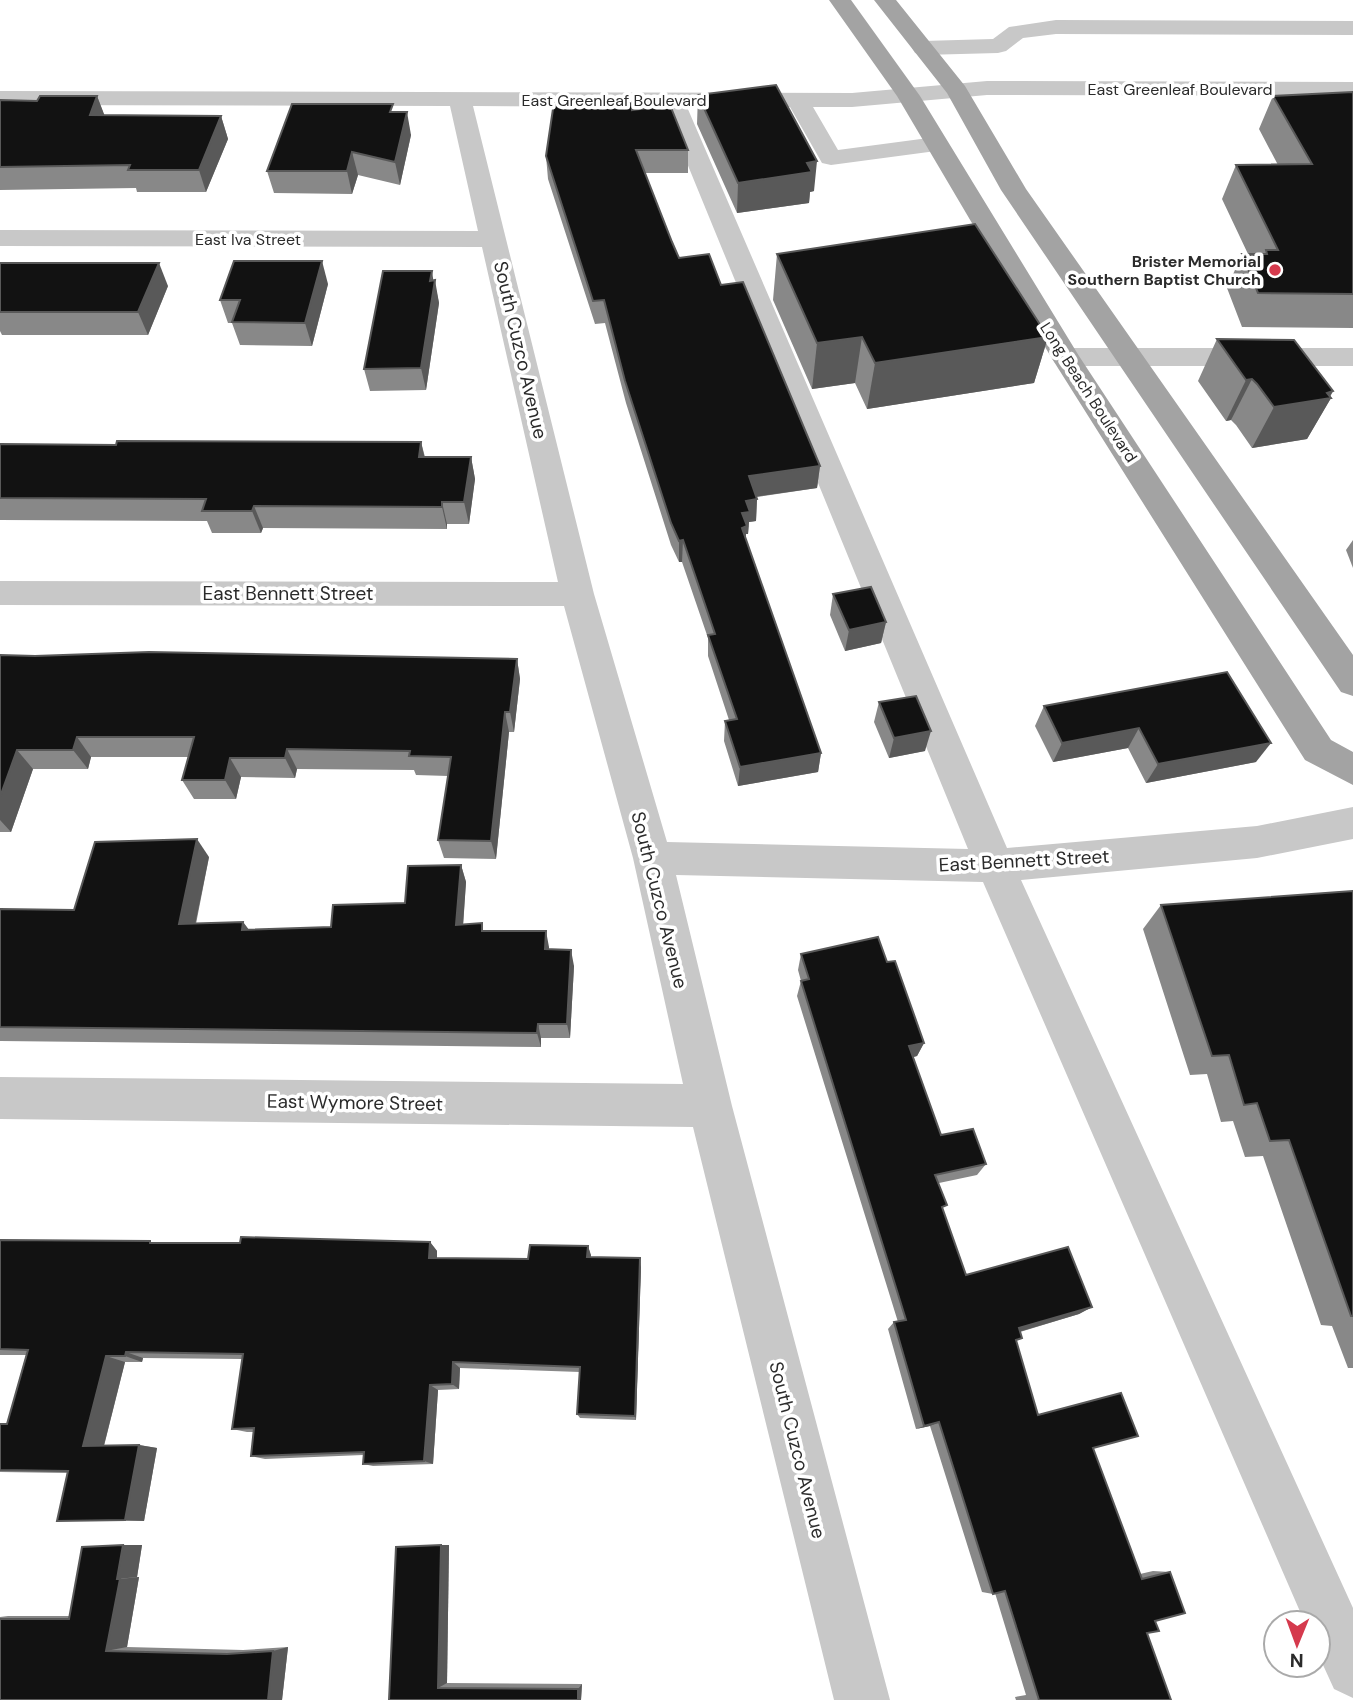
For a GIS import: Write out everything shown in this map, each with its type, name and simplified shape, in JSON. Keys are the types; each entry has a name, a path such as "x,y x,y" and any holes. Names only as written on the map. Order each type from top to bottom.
{"main road":[{"name":"Long Beach Boulevard","path":"840,0 908,96 1065,357 1318,750 1353,770"},
{"path":"885,0 957,91 1014,190 1353,682"}],"street":[{"path":"923,48 998,46 1015,21 1056,27 1353,27"},
{"name":"East Greenleaf Boulevard","path":"0,98 798,101 908,96 987,88 1353,89"},
{"name":"South Cuzco Avenue","path":"460,99 577,594 652,858 710,1106 862,1700"},
{"path":"673,101 995,866 1353,1670"},
{"path":"798,101 831,158 936,144"},
{"name":"East Iva Street","path":"0,238 495,239"},
{"path":"1065,357 1353,357"},
{"name":"East Bennett Street","path":"0,593 577,594"},
{"name":"East Bennett Street","path":"652,858 995,866 1257,842 1353,823"},
{"name":"East Wymore Street","path":"0,1098 710,1106"}],"building":[{"path":"776,85 817,161 807,163 812,172 738,183 698,95"},
{"path":"1353,92 1353,294 1258,293 1242,254 1267,254 1266,250 1278,250 1236,165 1312,164 1273,96"},
{"path":"40,96 97,96 90,115 221,116 199,170 128,170 130,165 0,167 0,100 37,101"},
{"path":"554,102 632,102 632,110 670,105 688,150 636,150 672,242 679,258 709,254 721,285 743,282 820,466 749,476 757,499 746,501 750,512 742,513 747,526 742,528 821,753 740,767 725,721 737,719 708,635 715,634 683,540 679,541 671,523 625,381 604,300 593,301 546,156"},
{"path":"292,104 393,104 390,112 407,112 395,162 352,152 347,171 267,171"},
{"path":"975,224 1048,337 875,363 862,337 817,343 777,254"},
{"path":"234,261 322,261 305,323 232,322 240,300 220,300"},
{"path":"0,263 159,263 138,312 0,312"},
{"path":"383,271 432,271 430,281 435,280 421,368 364,369"},
{"path":"1217,339 1294,340 1333,391 1327,393 1331,398 1274,407 1252,379 1246,380"},
{"path":"117,441 421,442 419,457 471,457 464,502 442,502 442,507 254,506 252,511 202,511 206,499 0,498 0,444 116,445"},
{"path":"871,587 886,622 849,630 833,594"},
{"path":"149,652 517,659 510,712 505,712 491,841 438,840 451,757 409,756 410,751 287,749 285,758 230,758 225,780 182,780 194,737 77,737 73,750 17,750 0,797 0,655"},
{"path":"1227,672 1271,743 1158,764 1139,728 1062,743 1044,706"},
{"path":"916,696 931,731 894,738 879,702"},
{"path":"197,839 179,924 243,922 242,930 331,927 333,905 405,903 408,866 461,865 456,925 482,923 482,931 546,931 545,949 571,950 567,1024 538,1024 537,1033 0,1027 0,909 74,910 95,842"},
{"path":"1353,891 1351,1316 1289,1140 1270,1141 1257,1103 1244,1105 1229,1055 1212,1056 1161,905"},
{"path":"878,937 887,962 895,961 924,1043 909,1046 941,1135 973,1129 986,1164 935,1175 947,1205 942,1207 966,1275 1068,1247 1092,1307 1019,1328 1022,1338 1016,1340 1038,1415 1121,1393 1138,1436 1093,1448 1142,1579 1170,1572 1185,1613 1155,1621 1159,1631 1147,1633 1171,1700 1039,1700 1005,1591 993,1594 939,1422 924,1426 894,1322 906,1320 801,981 809,979 801,954"},
{"path":"241,1237 430,1242 429,1258 528,1259 530,1245 588,1246 587,1257 640,1258 635,1416 577,1414 580,1367 453,1362 452,1384 430,1385 424,1461 363,1464 364,1452 251,1456 254,1428 232,1429 243,1354 126,1352 125,1356 106,1356 83,1446 139,1445 125,1520 57,1521 68,1471 0,1470 0,1424 7,1424 28,1350 0,1349 0,1240 240,1243"},
{"path":"123,1545 117,1579 120,1579 106,1651 227,1654 273,1651 268,1700 0,1700 0,1619 69,1619 82,1547"},
{"path":"441,1545 438,1688 578,1689 578,1700 389,1700 396,1547"}],"place":[{"name":"Brister Memorial Southern Baptist Church","path":"1275,270"}]}
